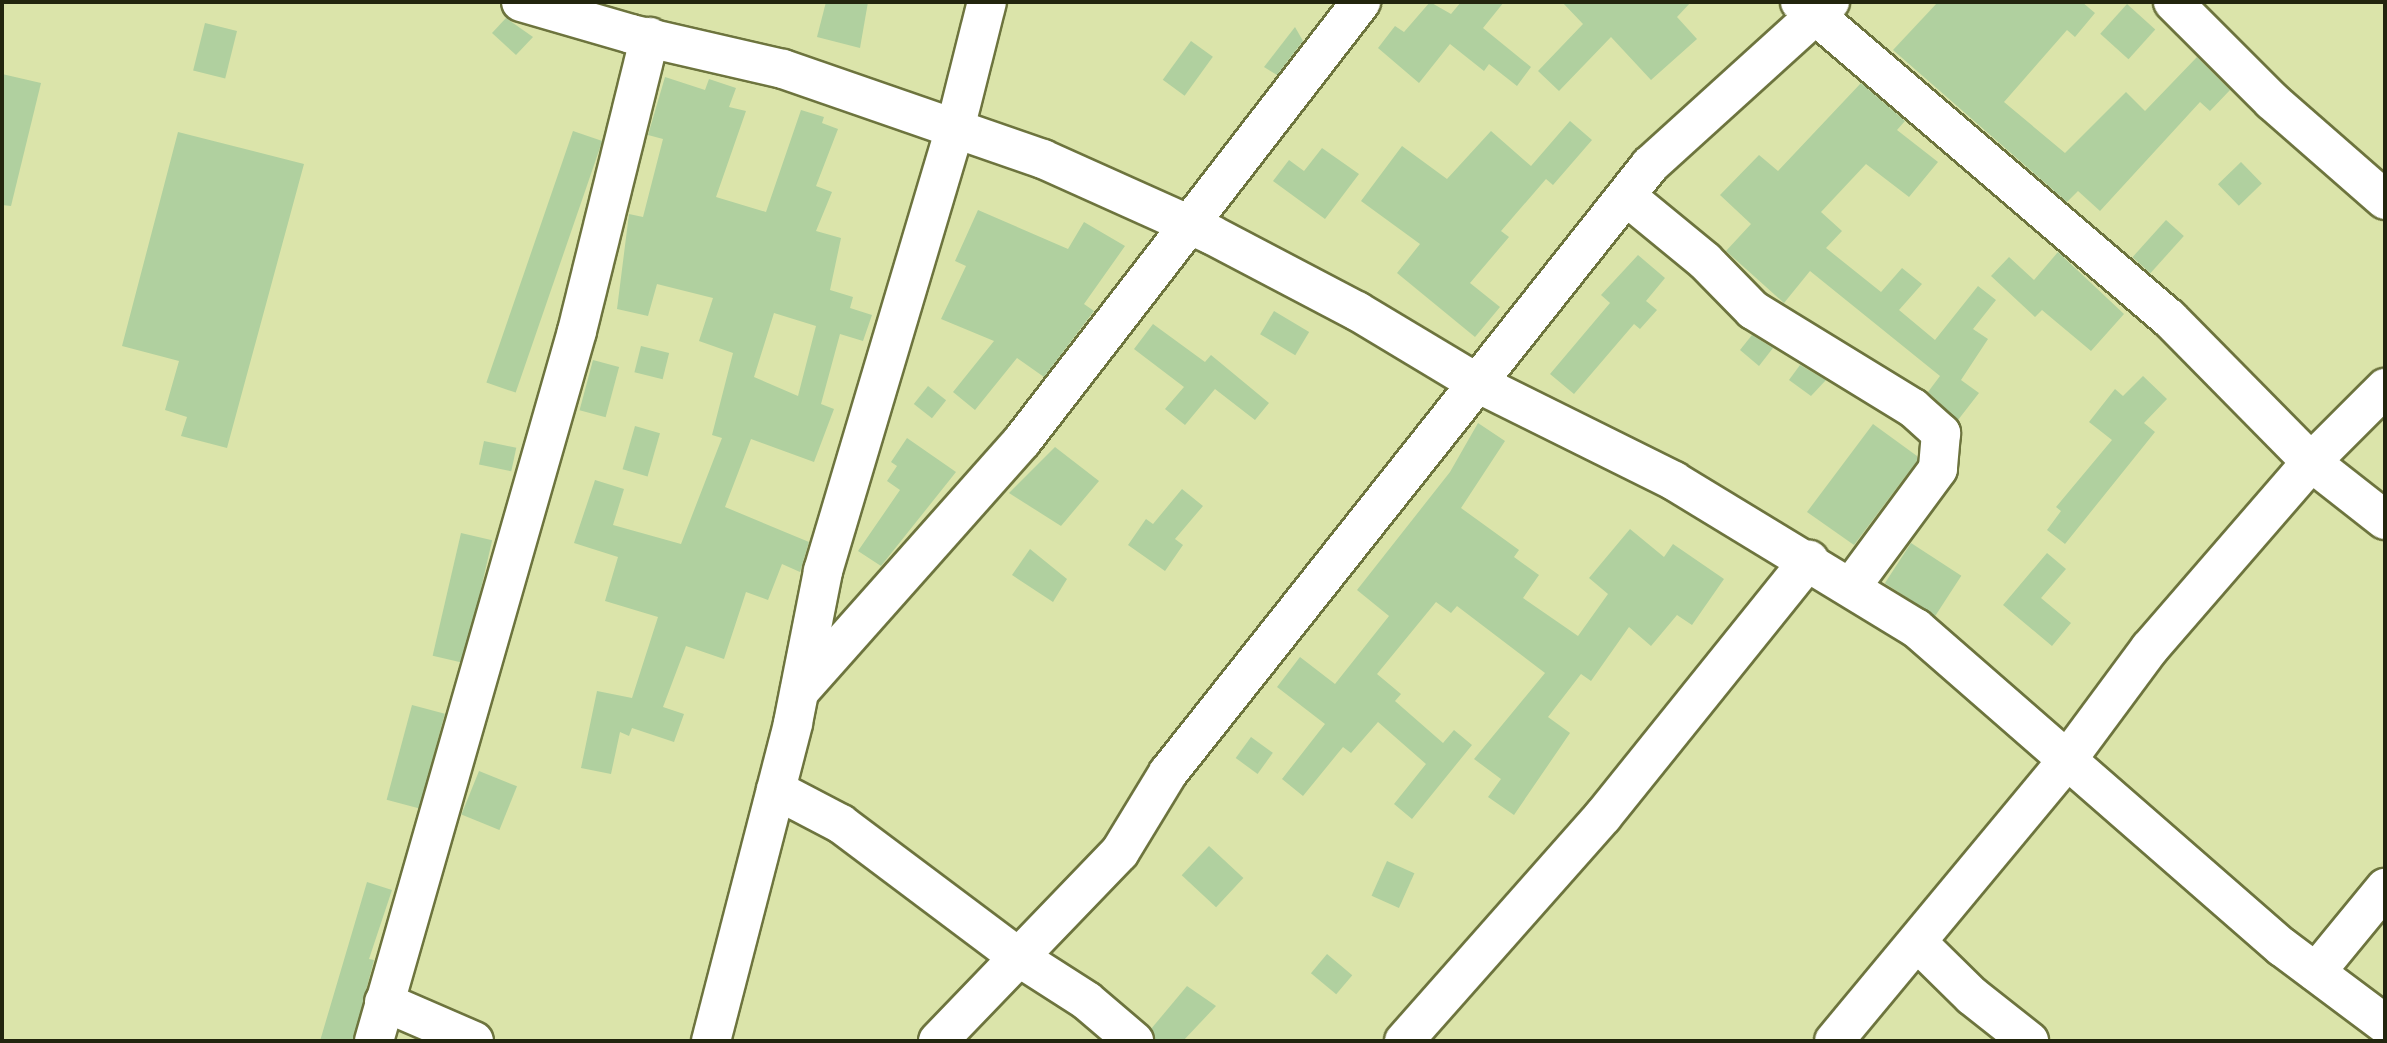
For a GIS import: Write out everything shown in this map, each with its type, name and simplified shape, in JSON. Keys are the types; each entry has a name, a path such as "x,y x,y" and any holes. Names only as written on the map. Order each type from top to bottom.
{"street":[{"path":"521,2 639,24 783,69 1043,159 1187,224 1357,311 1477,383 1674,481 1809,560 1916,628 2316,972 2385,1024"},
{"path":"711,1041 800,691 823,571 955,129 987,2"},
{"path":"800,691 1022,441 1361,2"},
{"path":"2173,2 2272,101 2385,200"},
{"path":"938,1041 1120,852 1168,773 1650,165 1816,6 2169,318 2311,462 2385,520"},
{"path":"374,1041 577,331 639,24"},
{"path":"1626,196 1705,261 1753,310 1913,408 1941,433 1938,469 1851,587"},
{"path":"1834,1041 2067,760 2150,648 2311,462 2385,388"},
{"path":"1404,1041 1603,816 1809,560"},
{"path":"776,790 841,824 1017,956 1087,1001 1134,1041"},
{"path":"2316,972 2385,888"},
{"path":"1917,942 1972,996 2029,1041"},
{"path":"384,1002 474,1041"}],"building":[{"path":"826,2 868,2 860,48 817,37"},
{"path":"1430,2 1451,14 1461,2 1504,2 1483,28 1531,67 1517,86 1489,64 1484,71 1450,44 1419,83 1378,48 1395,26 1404,32"},
{"path":"1562,2 1691,2 1677,17 1697,39 1651,80 1611,37 1559,91 1538,71 1583,24"},
{"path":"1938,2 2082,2 2095,13 2075,37 2067,30 2004,102 2065,153 2126,92 2145,111 2197,57 2230,90 2210,111 2200,102 2100,211 2078,191 2067,202 1893,50"},
{"path":"2127,4 2155,29 2128,59 2100,34"},
{"path":"506,18 533,37 516,55 492,33"},
{"path":"205,23 237,31 225,79 193,71"},
{"path":"1295,27 1303,41 1277,75 1264,67"},
{"path":"1191,41 1213,57 1185,96 1163,80"},
{"path":"2,74 41,83 11,206 2,205"},
{"path":"665,77 705,90 709,79 736,88 729,107 746,111 716,197 766,212 801,110 824,117 822,123 838,129 816,186 832,192 816,231 841,238 830,290 853,297 850,308 872,315 863,341 840,334 821,404 834,409 814,462 751,439 725,507 809,542 800,572 782,564 768,600 746,592 724,659 686,646 663,707 684,714 674,742 632,728 629,736 620,732 611,774 581,768 597,691 632,698 658,617 605,601 618,557 574,543 595,480 624,489 613,525 681,544 722,438 712,435 733,353 699,341 713,298 657,284 648,316 617,309 629,214 643,217 663,139 648,135","holes":["774,313 816,326 798,396 754,377"]},
{"path":"1861,83 1905,121 1897,130 1938,162 1909,197 1866,164 1821,212 1842,231 1826,248 1881,292 1902,268 1922,284 1899,310 1935,340 1978,286 1996,300 1973,329 1988,339 1961,380 1979,393 1958,420 1928,392 1940,376 1810,271 1784,303 1726,251 1751,224 1720,195 1759,155 1778,171"},
{"path":"1570,121 1592,140 1553,185 1546,179 1501,231 1509,237 1470,283 1500,307 1475,337 1397,273 1420,244 1361,201 1402,146 1447,179 1491,131 1531,166"},
{"path":"573,131 602,141 516,393 486,383"},
{"path":"178,132 304,164 227,448 181,436 187,417 165,410 179,361 122,346"},
{"path":"1322,148 1359,174 1325,219 1273,181 1289,160 1304,171"},
{"path":"2241,162 2262,184 2239,206 2218,184"},
{"path":"978,210 1068,249 1084,222 1125,246 1084,304 1094,311 1044,377 1017,358 975,410 953,392 994,341 941,319 966,266 955,261"},
{"path":"2166,220 2184,236 2150,273 2133,257"},
{"path":"2058,252 2124,314 2091,351 2042,310 2035,317 1991,276 2009,257 2034,280"},
{"path":"1638,255 1665,278 1646,301 1657,310 1640,329 1634,324 1574,394 1550,374 1610,303 1601,295"},
{"path":"1274,311 1309,332 1295,355 1260,334"},
{"path":"1153,324 1205,362 1211,355 1269,403 1255,420 1215,389 1185,425 1165,409 1184,387 1134,349"},
{"path":"1752,335 1773,348 1759,366 1740,350"},
{"path":"641,346 669,353 663,379 634,372"},
{"path":"593,360 619,367 606,417 580,410"},
{"path":"1800,365 1826,380 1811,396 1789,380"},
{"path":"2143,376 2167,399 2144,423 2155,432 2065,544 2047,530 2061,511 2056,507 2112,440 2089,422 2115,389 2123,396"},
{"path":"928,386 946,400 932,418 914,404"},
{"path":"1478,423 1505,441 1461,508 1519,550 1514,557 1539,575 1523,598 1578,636 1608,594 1589,578 1630,529 1664,557 1673,544 1724,579 1692,625 1677,615 1651,646 1629,627 1591,681 1581,674 1548,717 1570,733 1514,815 1488,797 1501,779 1474,759 1545,673 1457,606 1451,613 1436,602 1377,674 1401,694 1395,701 1443,743 1454,730 1472,745 1412,819 1394,804 1426,764 1378,722 1351,753 1343,747 1303,796 1282,779 1325,724 1277,687 1300,657 1335,684 1389,616 1357,590 1450,472"},
{"path":"1873,424 1917,456 1917,461 1854,545 1807,512"},
{"path":"635,426 660,433 648,476 623,469"},
{"path":"907,438 956,472 881,566 858,551 900,490 887,481 897,466 891,462"},
{"path":"484,441 516,448 511,471 479,464"},
{"path":"1055,447 1099,481 1061,526 1009,493"},
{"path":"1182,489 1203,506 1175,539 1183,545 1165,571 1128,545 1146,519 1153,524"},
{"path":"461,533 492,540 464,663 433,656"},
{"path":"1911,543 1961,576 1935,616 1885,583"},
{"path":"1030,549 1067,579 1053,602 1012,575"},
{"path":"2047,553 2066,569 2041,598 2071,623 2052,646 2003,605"},
{"path":"412,705 445,714 419,808 387,800"},
{"path":"1251,737 1273,753 1258,774 1236,758"},
{"path":"479,771 517,786 499,830 461,815"},
{"path":"1209,846 1243,878 1216,907 1182,875"},
{"path":"1387,861 1414,873 1399,908 1372,896"},
{"path":"367,882 392,890 369,959 374,960 353,1041 320,1041"},
{"path":"1327,954 1352,975 1336,994 1311,973"},
{"path":"1187,986 1216,1006 1183,1041 1155,1041 1151,1029"}]}
